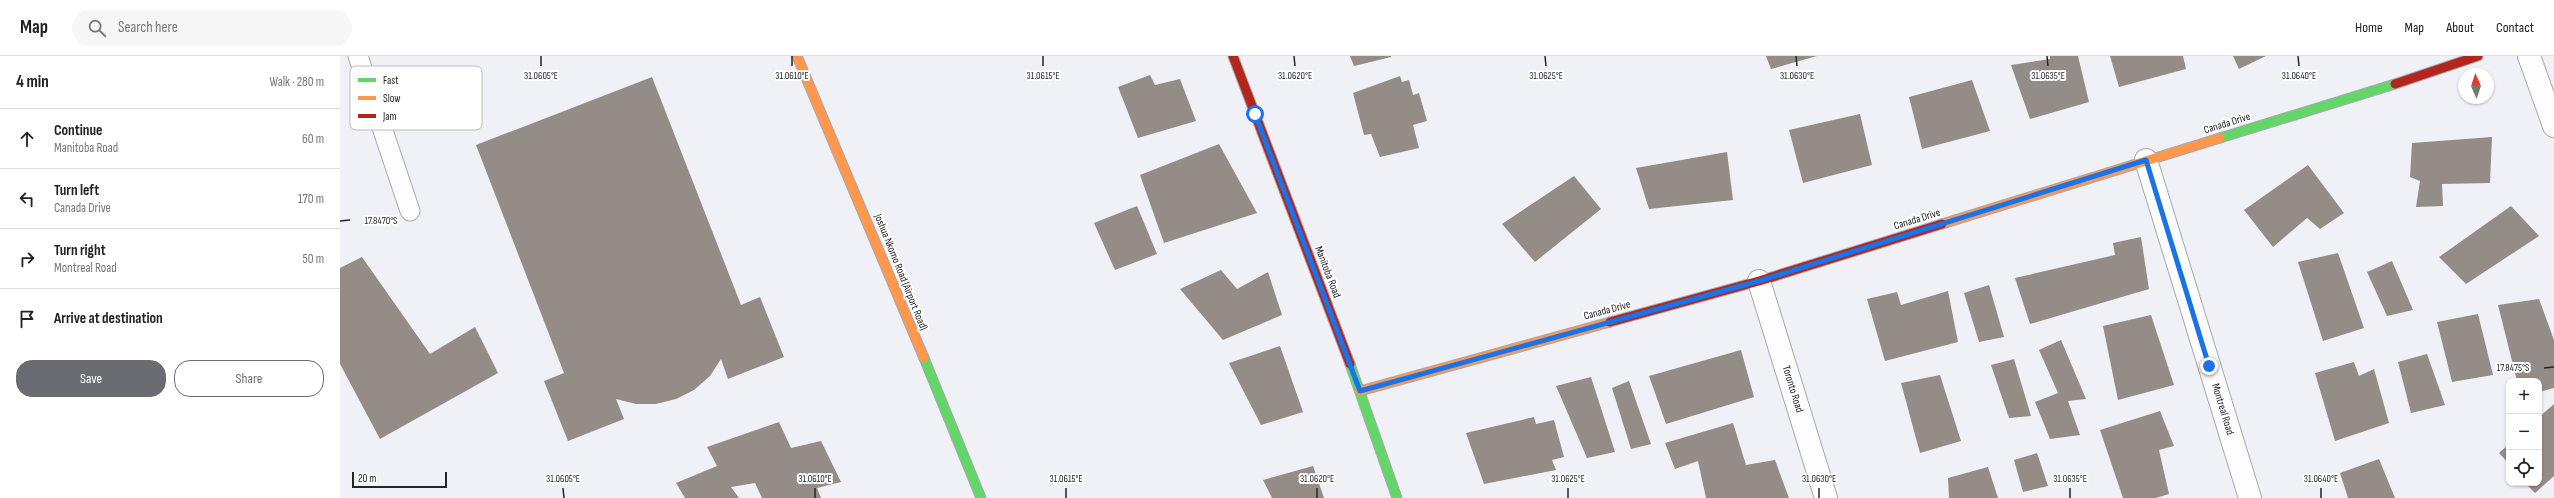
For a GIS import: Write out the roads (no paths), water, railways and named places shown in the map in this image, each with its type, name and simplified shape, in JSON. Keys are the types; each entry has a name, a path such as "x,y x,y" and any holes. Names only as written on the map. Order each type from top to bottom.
{"street":[{"name":"Joshua Nkomo Road (Airport Road)","path":"797,56 874,236 981,498"},
{"name":"Manitoba Road","path":"1233,56 1360,391 1397,498"},
{"name":"Canada Drive","path":"1360,391 1759,281 2146,160 2450,62 2478,56"},
{"path":"2529,56 2554,126"},
{"name":"Montreal Road","path":"2146,160 2250,498"},
{"name":"Toronto Road","path":"1759,281 1826,498"}],"lane":[{"path":"358,56 361,66"},
{"path":"383,130 410,212"}]}
